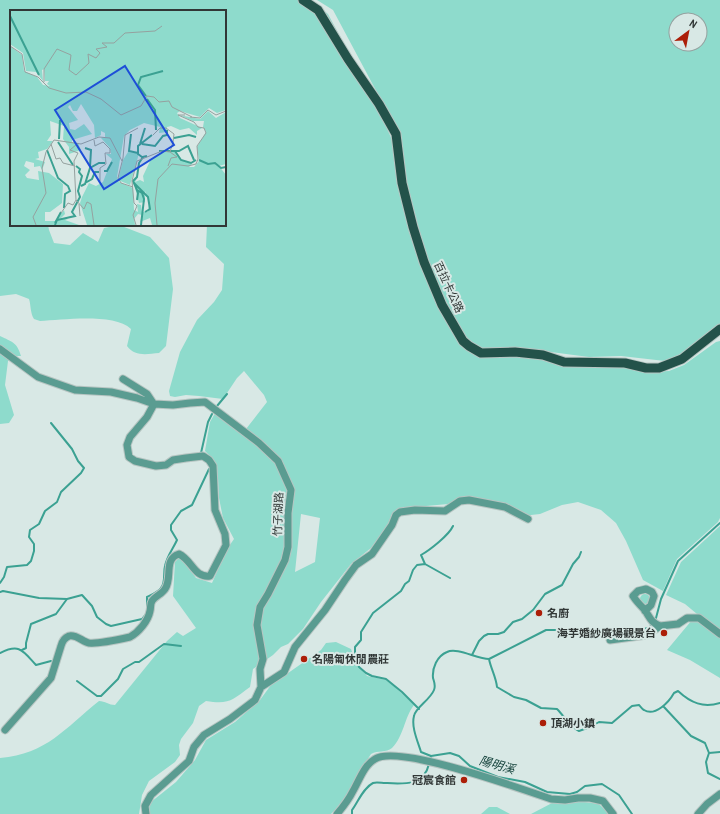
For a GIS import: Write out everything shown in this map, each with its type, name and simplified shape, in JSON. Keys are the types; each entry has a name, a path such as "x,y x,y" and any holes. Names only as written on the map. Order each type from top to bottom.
{"main road":[{"name":"百拉卡公路","path":"302,0 318,10 348,59 379,104 396,134 402,184 424,262 442,305 463,341 469,346 481,353 515,352 543,355 564,362 625,363 646,368 659,368 682,359 720,330"}],"street":[{"name":"竹子湖路","path":"0,349 8,353 38,377 75,390 111,392 137,398 154,404 173,405 190,402 205,402 260,443 278,462 291,490 288,513 288,547 285,560 260,607 257,625 263,659 260,669 261,687"},
{"path":"0,355 8,353"},
{"path":"5,730 51,678 61,646 66,637 74,636 89,643 130,637 136,634 149,617 152,600 165,589 168,582 171,560 174,555 179,554 184,556 199,575 204,577 210,576 226,545 225,534 215,510 213,466 209,460 203,456 173,460 166,465 156,466 135,461 129,456 127,445 130,437 147,417 154,404 147,394 123,379"},
{"path":"146,814 145,806 151,795 189,761 194,747 204,735 230,719 255,700 261,687 284,672 295,647 325,610 356,565 372,554 392,525 396,515 400,512 415,510 445,511 460,501 469,500 505,508 528,519"},
{"path":"645,611 656,624 678,624 688,618 699,618 720,634"},
{"path":"610,640 647,635 656,624"},
{"path":"338,814 353,791 361,774 373,759 381,756 396,755 455,768 551,799 565,800 590,798 603,802 613,814"},
{"path":"698,814 707,804 720,794"}],"green space":[{"path":"0,0 307,0 328,14 377,105 395,147 428,278 474,352 542,357 574,366 608,368 622,367 649,372 669,371 684,365 716,342 720,341 720,518 718,522 677,559 663,591 643,580 626,541 616,523 601,510 578,502 562,505 540,514 522,516 490,502 463,497 448,504 397,510 391,517 387,527 371,548 351,564 321,602 303,629 288,644 281,647 273,655 253,669 250,687 239,695 225,702 206,701 199,706 193,723 181,739 179,745 180,755 175,762 149,781 142,795 139,814 0,814 0,758 16,756 43,745 65,730 99,701 115,705 167,641 177,632 183,636 196,628 173,596 175,562 179,558 182,559 196,578 212,583 227,549 234,539 223,518 219,498 218,478 213,459 205,451 210,422 216,414 234,429 246,429 267,402 264,395 244,371 237,378 223,399 186,395 175,397 170,396 169,391 180,352 197,320 214,302 222,290 224,264 206,247 207,226 226,226 226,10 10,10 10,226 48,226 54,243 70,245 83,233 98,242 104,228 114,226 122,226 150,237 169,258 173,289 166,346 159,353 146,354 134,352 127,346 131,329 123,324 113,321 101,319 74,319 40,321 34,319 31,312 29,299 16,294 0,296","holes":["301,514 320,518 315,562 295,572"]},
{"path":"317,0 720,0 720,325 677,358 665,361 621,356 589,357 528,349 480,348 466,341 449,311 427,263 413,218 400,148 380,98 333,10"},
{"path":"0,336 16,345 21,356 15,356 8,361 5,385 14,415 9,423 0,424"},
{"path":"720,526 720,678 690,660 667,650 697,614 685,604 666,595 681,562"},
{"path":"643,594 647,594 649,595 649,603 643,604 640,601 640,597"},
{"path":"336,642 351,649 355,661 367,676 386,680 414,705 396,743 390,750 371,754 343,801 331,814 149,814 148,810 151,802 176,782 195,760 206,740 235,722 260,700 271,685 321,650 326,643"},
{"path":"578,801 599,804 609,814 531,814 554,802"},
{"path":"489,807 497,807 510,814 481,814"}],"waterway":[{"path":"217,406 227,394"},
{"path":"201,453 208,422 212,414"},
{"path":"0,583 4,577 7,567 27,565 31,561 34,551 34,544 29,537 30,530 39,524 45,511 57,502 61,492 81,473 84,468 78,461 72,449 51,423"},
{"path":"147,609 147,597 158,591 163,586 166,562 177,540 171,530 171,525 181,511 192,505 209,469"},
{"path":"431,756 421,752 415,734 413,720 417,710 434,690 434,666 440,656 447,652 456,651 489,659 546,630 583,630 610,634 649,628 656,618 661,599 678,561 720,523"},
{"path":"419,709 386,679 372,676 359,667 355,647 361,640 361,632 373,613 401,591 405,584 409,581 413,570 417,565 425,564 421,555 448,534 453,526"},
{"path":"472,655 479,641 484,636 504,632 513,622 522,619 533,610 545,594 562,585 581,552"},
{"path":"425,564 450,578"},
{"path":"0,592 3,591 39,598 67,599 82,595 92,606 97,617 111,626 142,619 146,614"},
{"path":"22,650 26,648 31,624 56,614 67,599"},
{"path":"77,681 97,696 101,696 118,679 123,669 135,662 139,662 164,644 181,646"},
{"path":"0,653 7,650 17,649 24,652 36,665 51,661"},
{"path":"489,659 497,687 514,697 526,700 541,708 557,709 570,724 579,731 599,722 612,723 632,706 639,705 643,710 653,712 661,708 674,693 678,691 688,699 703,705 720,703"},
{"path":"664,707 691,736 705,743 709,753 706,762 708,773 720,779"},
{"path":"709,753 720,752"},
{"name":"陽明溪","path":"430,760 431,756 450,753 459,756 470,766 498,777 525,782 547,792 570,794 577,792 585,786 602,784 619,795 632,814"},
{"name":"陽明溪","path":"352,814 352,810 369,785 373,783 399,784 418,780 423,776 429,764"}],"place":[{"name":"名廚","path":"539,613"},
{"name":"海芋婚紗廣場觀景台","path":"664,633"},
{"name":"名陽匍休閒農莊","path":"304,659"},
{"name":"頂湖小鎮","path":"543,723"},
{"name":"冠宸食館","path":"464,780"}]}
